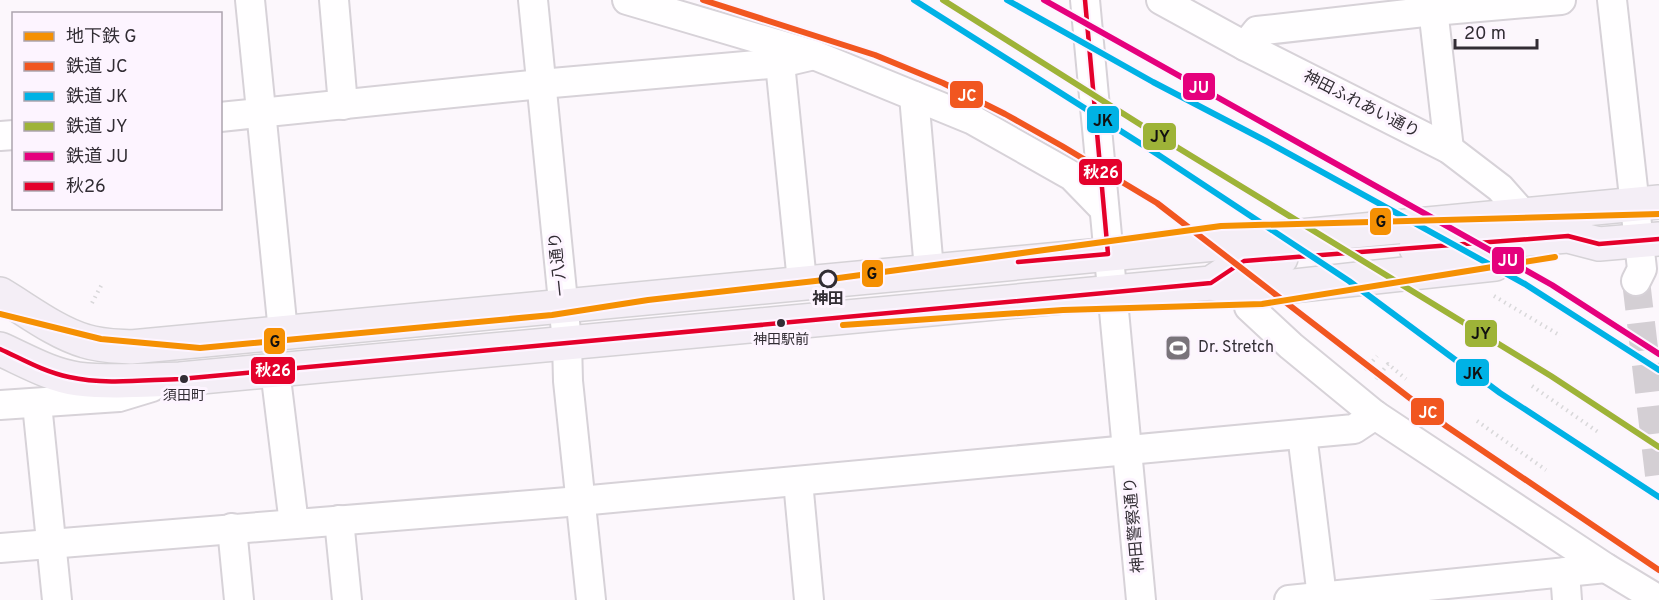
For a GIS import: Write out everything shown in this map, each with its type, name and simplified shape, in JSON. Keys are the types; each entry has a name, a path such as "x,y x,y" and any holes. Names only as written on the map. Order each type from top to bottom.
{"highway":[{"path":"1211,283 1244,261 1532,226 1647,203"},
{"path":"0,294 60,330 84,341 131,346 1108,254 1532,226 1599,244 1648,239"},
{"path":"0,349 53,373 77,379 107,381 180,379 1211,283 1247,291 1457,267 1574,257 1599,244"}],"street":[{"path":"250,0 283,332"},
{"path":"334,0 343,105"},
{"name":"一八通り","path":"533,0 567,342 568,381 591,600"},
{"path":"627,0 814,55 973,120 1072,176 1104,209"},
{"name":"神田警察通り","path":"1085,0 1141,600"},
{"name":"神田ふれあい通り","path":"1161,0 1245,46 1449,149 1500,189 1532,226"},
{"path":"1245,46 1257,31 1433,6 1561,0"},
{"path":"1612,0 1647,203 1648,239 1653,268 1648,277"},
{"path":"1433,6 1449,149"},
{"path":"222,117 542,84 780,63 814,55"},
{"path":"780,63 801,282"},
{"path":"914,96 929,270"},
{"path":"1247,291 1249,307 1291,346 1375,415 1606,568 1659,600"},
{"path":"275,370 294,524"},
{"path":"0,405 118,397 180,379"},
{"path":"37,404 57,600"},
{"path":"0,548 580,501 1354,429 1375,415"},
{"path":"1302,434 1322,597"},
{"path":"798,481 809,600"},
{"path":"339,520 346,600"},
{"path":"232,528 239,600"},
{"path":"1289,600 1457,592 1565,572 1606,568"},
{"path":"1565,572 1567,600"}],"path":[{"path":"92,303 102,284"},
{"path":"1491,294 1561,336"},
{"path":"1365,370 1377,356"},
{"path":"1376,379 1388,364 1406,379"},
{"path":"1532,385 1599,431"},
{"path":"1478,420 1547,469"}],"tunnel":[{"path":"1636,281 1659,475"}],"metro line":[{"name":"G","path":"0,314 101,339 200,348 552,315 648,300 824,280 1221,226 1659,214"},
{"name":"G","path":"843,325 1063,310 1262,304 1555,257"}],"rail line":[{"name":"JC","path":"703,0 875,55 943,83 1062,146 1157,203 1446,426 1659,570"},
{"name":"JK","path":"914,0 1157,154 1349,281 1500,393 1659,497"},
{"name":"JY","path":"943,0 1157,135 1551,376 1659,447"},
{"name":"JK","path":"1007,0 1525,284 1659,370"},
{"name":"JU","path":"1044,0 1552,285 1659,354"}],"transit line":[{"name":"秋26","path":"1018,262 1108,254 1085,0"},
{"name":"秋26","path":"0,349 33,365 69,377 96,381 180,379 1211,283 1244,261 1568,236 1599,244 1659,239"}],"place":[{"name":"神田","path":"828,279"},
{"name":"神田駅前","path":"781,323"},
{"name":"Dr. Stretch","path":"1178,348"},
{"name":"須田町","path":"184,379"}]}
